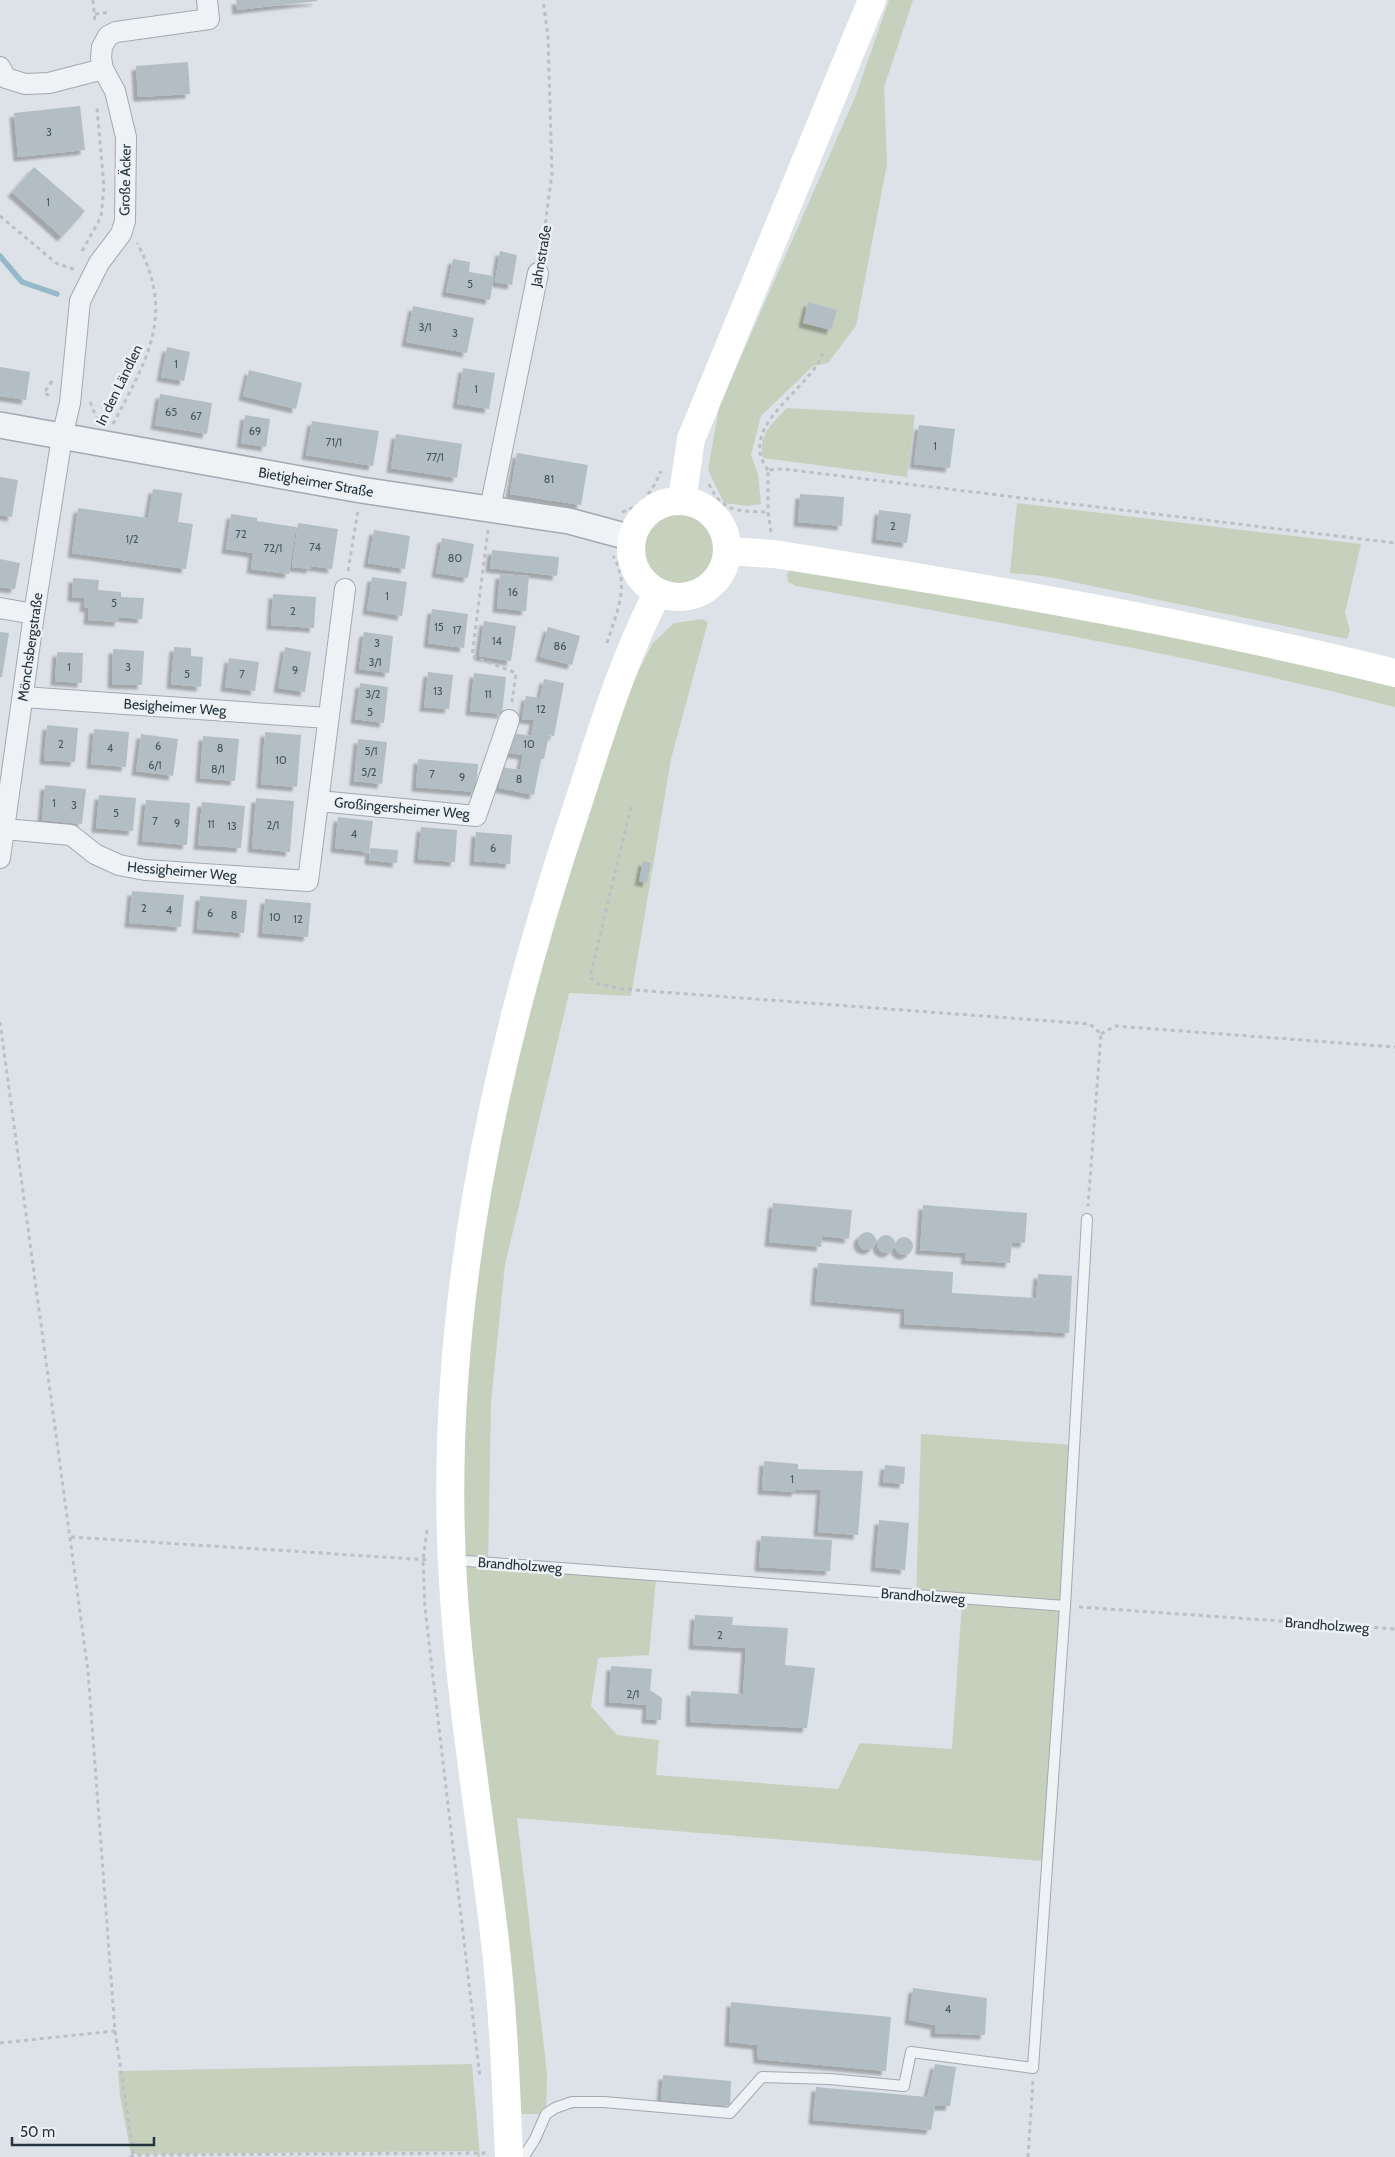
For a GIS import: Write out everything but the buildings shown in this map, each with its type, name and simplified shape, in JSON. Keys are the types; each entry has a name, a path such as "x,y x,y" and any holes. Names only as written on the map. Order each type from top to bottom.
{"main road":[{"path":"673,479 699,504 710,511 726,533 728,551 726,562 719,576 708,588 690,596 676,597 658,592 644,582 637,572 620,535 640,522 648,512 660,505 673,479 872,0"},
{"path":"728,551 774,554 1043,598 1303,650 1395,673"},
{"path":"494,2153 504,2052 494,1938 468,1735 452,1560 450,1480 452,1398 468,1254 482,1162 511,1029 558,863 613,698 639,629 658,592"}],"street":[{"name":"Große Äcker","path":"62,437 70,403 80,301 99,263 121,234 125,221 127,181 126,137 115,91 103,69 102,47 108,36 116,32 209,19 207,0"},
{"path":"0,67 6,78 25,84 49,83 103,69"},
{"name":"Jahnstraße","path":"490,509 538,273"},
{"name":"Bietigheimer Straße","path":"0,425 361,490 568,522 620,535"},
{"name":"Mönchsbergstraße","path":"0,858 34,614 62,437"},
{"name":"Großingersheimer Weg","path":"308,882 345,589"},
{"path":"0,608 34,614"},
{"name":"Besigheimer Weg","path":"23,696 328,718"},
{"name":"Großingersheimer Weg","path":"319,801 476,816 510,720"},
{"name":"Hessigheimer Weg","path":"5,829 70,835 94,854 118,865 308,882"}],"lane":[{"path":"494,2153 526,2153 536,2140 546,2114 555,2108 572,2102 604,2102 730,2114 762,2077 829,2079 904,2086 911,2052 1033,2068 1065,1606 1087,1219"},
{"name":"Brandholzweg","path":"452,1560 1065,1606"}],"path":[{"path":"94,0 95,31"},
{"name":"Jahnstraße","path":"538,273 552,174 548,36 543,0"},
{"path":"81,253 101,217 104,187 97,107"},
{"path":"0,216 56,263 93,275"},
{"name":"In den Ländlen","path":"101,444 145,363 153,341 157,314 152,284 144,256 125,221"},
{"path":"71,277 72,268 76,261"},
{"path":"605,651 622,594 621,574 618,563 613,554 604,548 620,535 611,516 641,503 652,492 673,479 708,482 714,497 723,506 739,511 768,512 768,470 758,453 763,430 773,416 811,374 824,351"},
{"path":"52,380 44,394 70,403"},
{"path":"768,470 783,469 1395,543"},
{"path":"345,589 361,490"},
{"path":"490,509 472,656 516,673 510,720"},
{"path":"631,807 590,978 596,983 621,989 1090,1024 1101,1034"},
{"path":"0,1022 88,1671 115,2031 134,2156"},
{"path":"1101,1034 1115,1026 1395,1047"},
{"path":"1087,1219 1101,1034"},
{"path":"428,1522 423,1560 425,1608 481,2088"},
{"path":"71,1537 423,1560"},
{"name":"Brandholzweg","path":"1065,1606 1395,1629"},
{"path":"0,2044 115,2031"},
{"path":"1028,2157 1033,2068"},
{"path":"130,2157 494,2153"}],"green space":[{"path":"889,0 913,0 884,87 887,164 856,326 828,363 813,366 761,416 751,455 758,474 761,504 747,506 724,503 708,470 719,407 856,95"},
{"path":"787,408 915,415 907,477 763,458 762,443 764,436"},
{"path":"1017,503 1361,544 1345,613 1350,630 1347,639 1044,576 1010,573"},
{"path":"681,512 695,515 707,523 715,535 718,549 715,563 707,575 695,583 681,586 667,583 655,575 647,563 644,549 647,535 655,523 667,515"},
{"path":"791,568 999,600 1395,682 1395,707 1172,656 796,586 788,582 787,574"},
{"path":"702,619 708,622 671,759 631,996 569,993 505,1265 491,1402 488,1565 656,1579 649,1655 598,1658 591,1706 617,1735 659,1740 656,1775 838,1789 860,1743 952,1749 962,1602 916,1599 921,1434 1073,1445 1044,1861 517,1818 547,2073 546,2114 518,2114 462,1563 463,1385 493,1167 515,1059 564,884 632,684 652,644 674,623"},
{"path":"472,2064 480,2157 477,2157 478,2151 131,2154 120,2096 118,2071"}],"waterway":[{"path":"0,256 22,282 57,294"}]}
